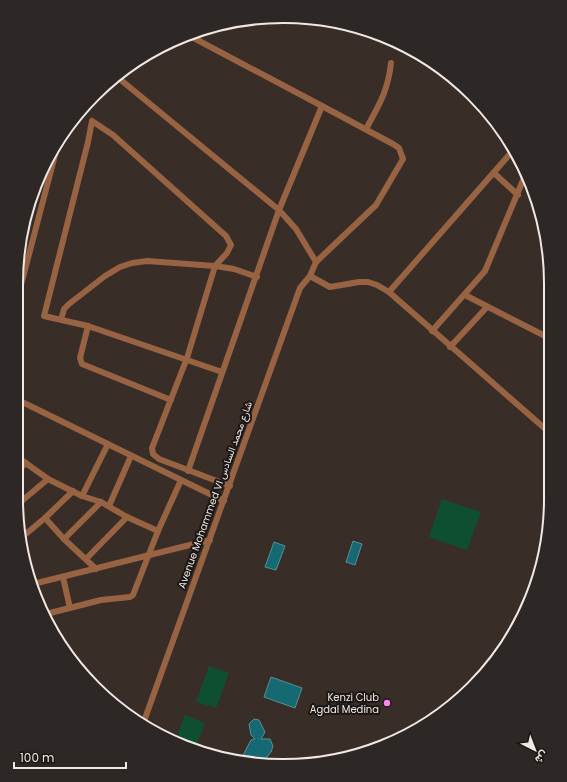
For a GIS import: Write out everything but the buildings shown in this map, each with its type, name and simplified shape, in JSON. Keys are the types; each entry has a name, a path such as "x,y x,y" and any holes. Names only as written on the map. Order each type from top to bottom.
{"street":[{"path":"121,80 279,210 296,230 316,262 376,205 401,166 403,159 399,148 195,39"},
{"path":"366,129 386,92 389,82 391,63"},
{"path":"188,471 257,277 279,210 322,106"},
{"path":"222,372 187,358 88,326 46,318 44,315 92,121 113,135 230,241 230,249 215,266 187,358 152,448 153,454 159,459 230,486"},
{"path":"389,292 510,155"},
{"path":"23,276 53,162"},
{"path":"494,173 518,196"},
{"path":"432,331 465,295 485,270 523,182"},
{"path":"61,320 64,310 69,304 120,267 147,261 215,266 234,269 257,277"},
{"name":"Avenue Mohammed VI شارع محمد السادس","path":"145,719 230,486 300,288 310,276 316,262"},
{"path":"310,276 330,287 368,282 389,292 450,347 544,427"},
{"path":"465,295 544,335"},
{"path":"450,347 488,307"},
{"path":"88,326 80,358 82,364 171,400"},
{"path":"23,403 224,501"},
{"path":"82,496 108,444"},
{"path":"109,506 131,456"},
{"path":"23,461 48,479 82,496 101,502 127,517 158,531"},
{"path":"23,466 26,463"},
{"path":"23,501 48,479"},
{"path":"50,613 101,600 132,596 158,531 181,480"},
{"path":"25,534 73,491"},
{"path":"64,539 101,502"},
{"path":"86,559 127,517"},
{"path":"45,518 64,539 96,569"},
{"path":"37,583 210,540"},
{"path":"63,577 70,608"}],"green space":[{"path":"442,499 481,512 467,550 429,537"},
{"path":"209,666 229,673 216,708 196,702"},
{"path":"185,715 205,723 197,744 177,736"}],"water":[{"path":"353,541 362,544 355,565 346,562"},
{"path":"274,542 285,546 276,570 265,567"},
{"path":"271,677 302,688 295,708 264,697"},
{"path":"254,719 259,720 265,732 261,739 270,739 273,746 271,752 266,758 243,756 251,740 255,739 251,735 249,724"}],"place":[{"name":"Kenzi Club Agdal Medina","path":"387,703"}]}
